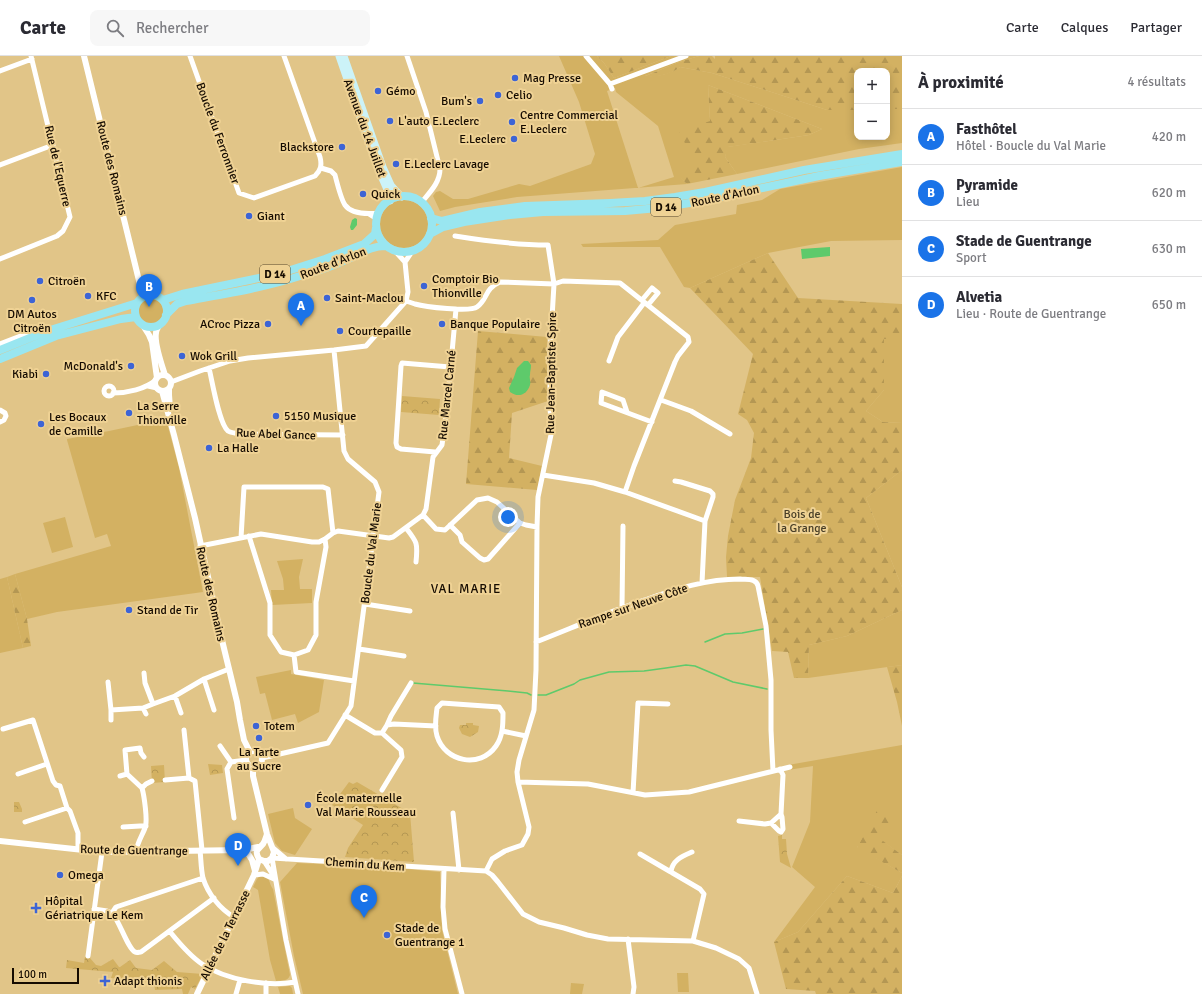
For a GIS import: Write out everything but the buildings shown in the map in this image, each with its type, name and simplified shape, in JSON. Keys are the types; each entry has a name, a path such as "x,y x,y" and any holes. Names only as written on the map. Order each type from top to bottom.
{"main road":[{"name":"Avenue du 14 Juillet","path":"339,56 378,169 387,187 390,201"},
{"name":"Avenue du 14 Juillet","path":"344,56 382,167 391,185 402,197"},
{"name":"Route d'Arlon","path":"431,218 442,220 480,212 525,206 624,202 675,197 705,192 804,170 902,154"},
{"name":"Route d'Arlon","path":"430,234 443,227 464,222 510,215 543,212 625,211 658,208 696,202 818,176 902,162"},
{"path":"402,197 414,198 421,203 427,209 431,218 430,234 423,245 405,252 395,251 386,246 379,238 376,228 378,216 382,207 396,198 402,197"},
{"name":"Route d'Arlon","path":"163,300 182,294 278,274 319,261 364,244 375,234 376,228"},
{"name":"Route d'Arlon","path":"166,315 176,304 266,286 348,260 373,247 386,246"},
{"path":"0,350 47,331 151,295 158,296 163,300 167,310 164,320 160,324 154,327 148,327 142,324 136,317 135,308 140,300"},
{"path":"0,359 56,336 121,319 136,317"}],"street":[{"name":"Route des Romains","path":"84,56 139,280 140,300"},
{"name":"Boucle du Ferronnier","path":"190,56 239,193 254,198 315,176 321,168"},
{"path":"284,56 320,157 321,168 331,171 334,175 345,205 351,210 378,216"},
{"path":"407,56 426,112 440,165 440,174 436,184 421,203"},
{"path":"586,56 611,86 686,56"},
{"path":"0,71 31,57"},
{"name":"Rue de l'Equerre","path":"0,260 57,236 63,231 70,217 31,57"},
{"path":"0,165 53,145"},
{"name":"Rue Jean-Baptiste Spire","path":"455,236 523,245 548,245 554,284 550,336 549,388 552,430 538,497 536,670 534,710 519,760 517,772 529,827 528,834 522,845 505,851 492,859 486,872"},
{"path":"405,262 413,250"},
{"path":"148,386 159,390 167,390 170,385 230,361 366,346 406,301 408,292 405,262 395,251"},
{"name":"Route des Romains","path":"139,280 151,295"},
{"path":"406,301 415,304 456,309 470,309 476,308 482,302 489,289 500,282 554,284 563,281 620,283 688,338 689,342 678,356 634,466 626,492"},
{"path":"609,360 618,337 645,303"},
{"name":"Rue Marcel Carné","path":"423,515 426,509 433,457 435,452 439,450 442,445 456,309"},
{"name":"Route des Romains","path":"142,324 149,334 152,342 157,379 156,386 159,390 174,435 229,669 244,740 250,752"},
{"path":"160,324 155,335 165,375 169,378 170,385"},
{"path":"0,344 36,330 47,331"},
{"name":"Boucle du Val Marie","path":"262,758 328,743 351,706 379,492 375,482 348,459 344,451 334,350"},
{"path":"435,452 401,449 397,447 401,366 402,363 450,367"},
{"name":"Rue Abel Gance","path":"210,368 222,421 227,430 230,432 240,434 342,436"},
{"path":"113,393 148,386 159,376 165,375"},
{"name":"Route des Romains","path":"170,385 168,394 174,435"},
{"path":"627,412 623,400 602,392 601,403 652,422"},
{"path":"661,400 691,411 730,434"},
{"path":"0,410 5,413 6,416 4,420 0,422"},
{"path":"543,475 594,483 626,492 705,521"},
{"path":"675,481 710,491 713,497 705,521 702,583"},
{"path":"241,538 244,487 323,487 328,489 333,533"},
{"path":"200,546 261,534 312,542 319,542 338,531 389,538 393,537 423,515 436,529 445,530 477,500 488,498 497,502 520,523 537,527"},
{"path":"450,525 460,534 462,542 484,560 488,559 520,523"},
{"path":"622,608 623,526"},
{"path":"406,528 417,546 416,562"},
{"path":"249,536 270,603 270,635 281,652 294,654 308,650 316,635 316,602 326,547 325,539"},
{"name":"Rampe sur Neuve Côte","path":"536,642 664,593 702,583 737,579 754,580 757,582 766,626 771,680 773,770"},
{"path":"365,604 410,610"},
{"path":"359,649 404,656"},
{"path":"294,654 296,672 354,681"},
{"path":"110,710 144,708 175,696 204,680 229,669"},
{"path":"144,673 145,683 153,704"},
{"path":"204,680 214,710"},
{"path":"108,682 111,720"},
{"path":"382,733 411,683"},
{"path":"175,696 182,713"},
{"path":"442,703 499,707 504,713 499,742 492,751 479,758 471,760 454,757 446,751 437,737 436,726 437,708 442,703"},
{"path":"633,793 638,703 668,704"},
{"path":"144,708 146,714"},
{"path":"345,715 375,733 382,733 401,750 402,757 382,790"},
{"path":"3,729 32,720 53,781 56,785 60,786 67,808 70,811 78,832 78,849"},
{"path":"388,725 436,726"},
{"path":"184,730 189,778"},
{"path":"502,731 526,736"},
{"path":"220,746 231,762"},
{"path":"136,852 136,847 146,826 144,795 142,788 127,774 123,749 140,748 144,757"},
{"path":"246,760 250,752 254,751 260,754 262,761 259,764 252,766"},
{"path":"234,818 227,768 231,762 246,760"},
{"path":"246,760 248,764 252,766 267,834 274,852 272,858 273,869 276,877 275,881"},
{"path":"18,774 47,764"},
{"path":"518,782 588,784 645,795 690,792 773,770 790,767"},
{"path":"771,823 778,831 781,832 783,829 781,814 783,775 780,769"},
{"path":"120,776 127,774"},
{"path":"165,780 189,778 195,781 203,878 207,888 222,909 234,917"},
{"path":"142,788 152,781"},
{"path":"25,822 67,808"},
{"path":"453,813 459,870"},
{"path":"739,821 761,824 771,823 781,814"},
{"path":"123,827 146,826"},
{"path":"267,834 256,852 271,872 275,881 298,994"},
{"name":"Route de Guentrange","path":"0,841 102,852 201,850 246,851 260,846"},
{"path":"260,846 268,844 286,859"},
{"path":"246,851 252,860 255,873"},
{"name":"Route de Guentrange","path":"246,851 260,859"},
{"path":"88,956 102,852"},
{"path":"671,872 672,867 679,859 692,852"},
{"path":"640,854 700,889 704,894 693,941"},
{"path":"260,859 268,861 272,858"},
{"name":"Chemin du Kem","path":"272,858 486,872"},
{"name":"Allée de la Terrasse","path":"197,994 255,873 260,859"},
{"path":"444,869 443,908 445,930 462,994"},
{"path":"486,872 492,875 523,914 539,922 587,935 608,938 693,941 716,948 739,959 749,968 757,994"},
{"name":"Allée de la Terrasse","path":"255,873 263,874 275,881"},
{"path":"112,913 116,907 203,878"},
{"path":"94,909 107,911 116,917 118,924 136,953 141,952 214,898"},
{"path":"168,932 171,933 189,953 209,968 223,974 240,980 266,983 278,984 295,982"},
{"path":"628,939 634,987 633,994"},
{"path":"236,994 240,980"},
{"path":"266,983 266,994"}],"green space":[{"path":"559,56 597,56 604,63 614,78 671,56 699,56 679,62 645,76 654,76 672,72 680,67 712,73 827,110 854,110 854,140 890,140 890,109 902,109 902,143 859,149 737,174 725,157 727,147 809,135 822,129 708,85 710,121 695,163 678,175 687,184 639,188 674,177 658,126 616,92 615,88 607,91 638,188 517,197 455,207 440,211 433,196 436,192 440,191 453,199 468,199 519,184 530,186 591,164 595,154 579,102"},
{"path":"597,56 671,56 614,78 604,63"},
{"path":"699,56 712,56 715,59 715,56 902,56 902,109 890,109 890,68 854,68 854,110 827,110 712,73 680,67 663,75 643,77 679,62"},
{"path":"708,85 822,129 809,135 728,147 725,157 737,174 687,184 677,175 695,162 679,132 710,121"},
{"path":"902,167 902,240 831,241 768,253 690,288 684,287 660,247 583,247 581,244 658,240 675,225 736,214 737,205 762,200 780,189"},
{"path":"399,200 409,200 421,207 428,219 428,229 421,241 409,248 399,248 391,244 384,237 380,229 380,219 384,211 391,204"},
{"name":"Bois de la Grange","path":"768,253 798,298 902,304 902,339 884,339 884,390 866,411 883,422 902,423 902,470 866,498 902,587 902,610 847,636 809,645 808,678 794,678 788,652 772,651 760,577 727,577 726,557 728,536 735,500 751,458 754,433 747,420 738,414 753,354 690,288"},
{"path":"150,298 159,302 163,311 159,320 150,324 141,320 137,311 141,302"},
{"path":"478,331 547,337 548,401 512,413 509,458 542,466 537,490 466,484"},
{"path":"884,339 902,339 902,423 883,422 866,411 884,390"},
{"path":"402,396 440,399 439,415 401,412"},
{"path":"166,419 179,468 203,592 57,612 27,619 15,574 111,546 107,534 95,538 67,439"},
{"path":"902,470 902,587 866,498"},
{"path":"65,517 73,547 52,553 43,523"},
{"path":"303,559 299,577 300,589 312,589 312,603 272,605 271,590 284,590 283,579 277,561"},
{"path":"15,574 27,619 31,646 23,648 7,577"},
{"path":"7,577 23,648 0,653 0,579"},
{"path":"902,610 902,665 808,678 809,645 847,636"},
{"path":"902,665 902,726 887,667"},
{"path":"291,670 291,674 324,680 319,712 298,723 295,714 272,720 265,693 260,694 256,677"},
{"path":"466,723 473,723 473,725 479,726 478,732 470,737 462,734 459,728 460,725 466,725"},
{"path":"902,745 902,855 878,838 857,847 902,873 902,876 893,893 847,876 798,932 774,942 815,887 792,867 810,822 813,766 788,770 788,765"},
{"path":"208,764 222,765 223,773 210,775"},
{"path":"164,765 165,782 152,783 151,766"},
{"path":"349,782 353,784 357,782 410,813 414,862 345,857 348,848 363,825 332,805"},
{"path":"14,802 19,802 22,812 14,812"},
{"path":"880,805 893,825 879,838 902,855 902,873 857,848"},
{"path":"293,808 295,818 312,829 295,855 282,851 275,843 268,814"},
{"path":"782,835 782,839 786,839 787,854 791,868 780,862 778,836"},
{"path":"297,863 385,867 440,872 442,930 458,994 303,994 280,882"},
{"path":"261,875 268,879 273,889 290,975 288,979 284,980 276,981 270,960 258,890 253,887"},
{"path":"847,876 893,893 902,876 902,994 816,994 815,991 786,989 774,942 798,932"},
{"path":"85,957 90,958 96,965 101,966 113,959 120,967 130,960 136,968 152,970 164,961 177,972 203,974 195,989 191,987 188,994 183,994 182,989 155,990 154,982 111,978 113,972 66,968 67,960 84,963"},
{"path":"677,973 688,973 689,992 678,992"},
{"path":"571,983 584,984 582,994 570,994"},
{"path":"290,986 293,994 280,994 278,987"}],"shaded area":[{"path":"355,218 357,219 357,225 353,230 351,230 350,227 352,220"},
{"path":"830,247 830,256 802,259 801,249"},
{"path":"524,361 528,361 531,365 530,385 527,391 516,395 510,392 509,388 517,368"}],"waterway":[{"path":"705,642 725,634 742,633 763,629"},
{"path":"538,695 546,695 574,684 580,680 609,672 644,671 686,665 695,666 733,682 767,689"},
{"path":"413,683 508,691 527,693 531,695"}],"place":[{"name":"Mag Presse","path":"515,78"},
{"name":"Gémo","path":"378,91"},
{"name":"Celio","path":"498,95"},
{"name":"Bum's","path":"480,101"},
{"name":"L'auto E.Leclerc","path":"390,121"},
{"name":"Centre Commercial E.Leclerc","path":"512,122"},
{"name":"E.Leclerc","path":"514,139"},
{"name":"Blackstore","path":"342,147"},
{"name":"E.Leclerc Lavage","path":"396,164"},
{"name":"Quick","path":"363,194"},
{"name":"Giant","path":"249,216"},
{"name":"Citroën","path":"40,281"},
{"name":"Comptoir Bio Thionville","path":"424,286"},
{"name":"KFC","path":"88,296"},
{"name":"Saint-Maclou","path":"327,298"},
{"name":"DM Autos Citroën","path":"32,300"},
{"name":"Pyramide","path":"149,307"},
{"name":"ACroc Pizza","path":"268,324"},
{"name":"Banque Populaire","path":"442,324"},
{"name":"Fasthôtel","path":"301,326"},
{"name":"Courtepaille","path":"340,331"},
{"name":"Wok Grill","path":"182,356"},
{"name":"McDonald's","path":"131,366"},
{"name":"Kiabi","path":"46,374"},
{"name":"La Serre Thionville","path":"129,413"},
{"name":"5150 Musique","path":"276,416"},
{"name":"Les Bocaux de Camille","path":"41,424"},
{"name":"La Halle","path":"209,448"},
{"name":"Stand de Tir","path":"129,610"},
{"name":"Totem","path":"256,726"},
{"name":"La Tarte au Sucre","path":"259,738"},
{"name":"École maternelle Val Marie Rousseau","path":"308,805"},
{"name":"Alvetia","path":"238,866"},
{"name":"Omega","path":"60,875"},
{"name":"Hôpital Gériatrique Le Kem","path":"36,908"},
{"name":"Stade de Guentrange","path":"364,918"},
{"name":"Stade de Guentrange 1","path":"387,935"},
{"name":"Adapt thionis","path":"105,981"}],"district":[{"name":"VAL MARIE","path":"466,588"}]}
